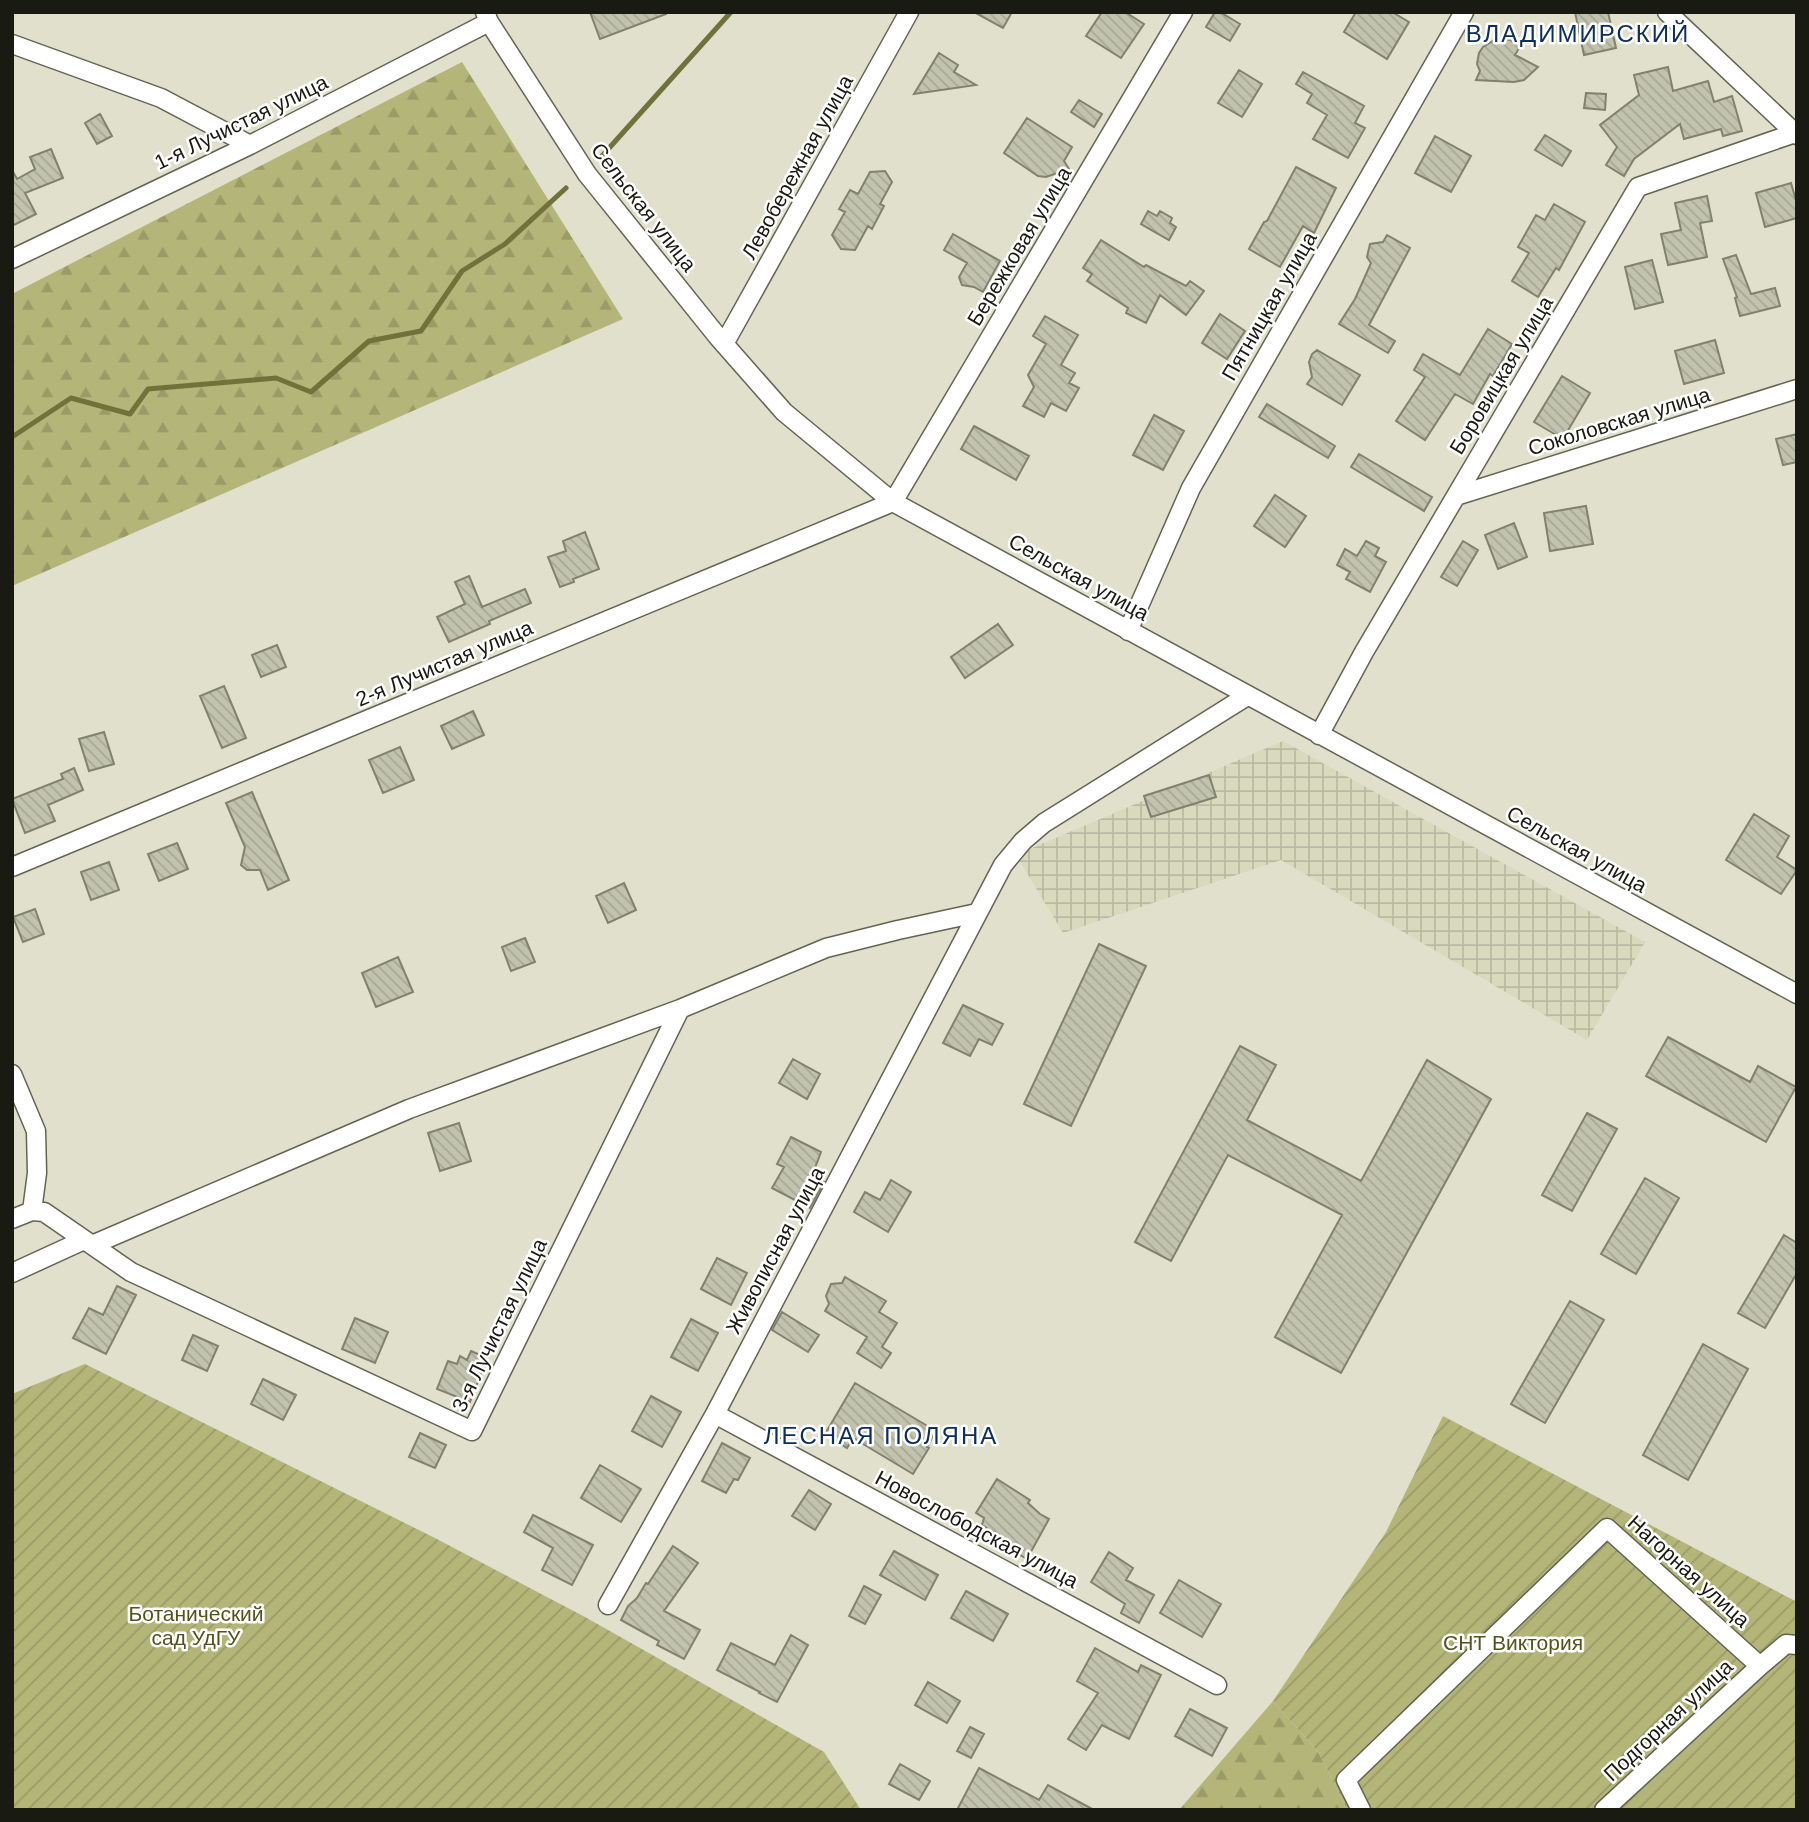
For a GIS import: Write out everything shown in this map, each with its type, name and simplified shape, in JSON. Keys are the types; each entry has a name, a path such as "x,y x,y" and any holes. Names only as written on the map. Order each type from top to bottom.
{"street":[{"name":"Левобережная улица","path":"724,344 909,12"},
{"name":"Бережковая улица","path":"893,502 1183,12"},
{"name":"Пятницкая улица","path":"1128,631 1191,488 1464,12"},
{"path":"1667,12 1796,132"},
{"name":"Сельская улица","path":"487,17 587,174 724,344 785,412 893,502 1797,994"},
{"name":"1-я Лучистая улица","path":"12,260 250,145 487,17"},
{"path":"12,44 161,98 250,145"},
{"name":"Боровицкая улица","path":"1319,735 1364,652 1639,187 1796,132"},
{"name":"Соколовская улица","path":"1456,496 1797,389"},
{"name":"2-я Лучистая улица","path":"12,867 893,502"},
{"name":"Живописная улица","path":"608,1605 715,1414 1003,865 1023,841 1044,823 1247,696"},
{"path":"12,1273 408,1109 680,1009 826,948 977,913"},
{"name":"3-я Лучистая улица","path":"32,1211 44,1212 131,1272 472,1431 680,1009"},
{"path":"12,1074 36,1131 37,1173 32,1211 12,1219"},
{"name":"Новослободская улица","path":"715,1414 1217,1685"},
{"name":"Нагорная улица","path":"1361,1810 1346,1780 1607,1528 1760,1666"},
{"name":"Подгорная улица","path":"1604,1810 1760,1666 1786,1644 1797,1645"}],"shaded area":[{"path":"1283,741 1645,942 1587,1040 1281,860 1063,933 1016,855"}],"green space":[{"path":"462,62 623,319 12,586 12,294"},
{"name":"Ботанический сад УдГУ","path":"85,1364 433,1537 585,1617 824,1752 861,1810 12,1810 12,1394"},
{"name":"СНТ Виктория","path":"1443,1416 1797,1602 1797,1810 1347,1810 1319,1753 1273,1701 1386,1532"},
{"path":"1273,1701 1319,1753 1347,1810 1179,1810"}],"building":[{"path":"590,12 666,12 666,14 600,39"},
{"path":"974,12 1012,12 1003,28"},
{"path":"1102,12 1125,12 1144,24 1121,58 1086,36"},
{"path":"1215,12 1220,12 1240,24 1230,41 1206,27"},
{"path":"1356,12 1392,12 1409,22 1387,59 1344,32"},
{"path":"1575,12 1608,12 1616,48 1584,55"},
{"path":"1496,39 1522,43 1515,55 1538,67 1524,80 1476,80 1480,71 1477,64 1479,53"},
{"path":"939,53 958,65 954,72 976,85 914,94"},
{"path":"1668,67 1673,91 1708,81 1714,102 1732,96 1742,131 1723,136 1721,129 1684,139 1680,124 1634,159 1624,176 1606,165 1617,147 1600,125 1639,95 1634,75"},
{"path":"1239,70 1262,84 1242,117 1218,103"},
{"path":"1303,72 1364,106 1355,123 1365,128 1348,158 1313,139 1327,115 1307,103 1312,94 1296,84"},
{"path":"1586,93 1606,94 1605,110 1584,108"},
{"path":"1079,100 1102,114 1094,127 1071,112"},
{"path":"100,114 112,136 97,144 85,123"},
{"path":"1027,118 1072,147 1064,161 1069,169 1046,177 1038,176 1004,153"},
{"path":"1545,135 1571,151 1562,166 1535,150"},
{"path":"1435,136 1471,156 1451,192 1415,173"},
{"path":"51,149 63,178 25,193 36,214 12,226 12,170 17,179 35,169 30,157"},
{"path":"1296,167 1336,188 1314,233 1303,226 1280,267 1249,249"},
{"path":"885,171 892,182 880,204 884,206 872,229 868,226 855,250 841,249 832,235 845,212 839,209 850,190 858,194 870,172"},
{"path":"1791,183 1797,204 1797,218 1765,227 1756,193"},
{"path":"1707,196 1712,221 1700,223 1707,257 1668,265 1661,234 1681,230 1675,203"},
{"path":"1554,204 1585,222 1559,270 1556,268 1538,297 1512,281 1529,253 1518,247 1536,215 1545,220"},
{"path":"1148,211 1157,216 1160,211 1172,218 1170,223 1176,227 1169,240 1141,224"},
{"path":"953,234 1000,261 983,292 962,285 959,277 967,263 944,250"},
{"path":"1387,235 1410,248 1369,325 1395,341 1388,353 1339,324 1355,299 1371,263 1367,257 1370,244 1383,242"},
{"path":"1101,240 1144,267 1146,265 1186,286 1190,281 1204,291 1186,315 1160,295 1146,323 1126,313 1128,308 1087,281 1092,274 1083,268"},
{"path":"1736,255 1751,294 1775,288 1780,306 1740,316 1735,298 1737,297 1723,259"},
{"path":"1652,260 1663,302 1635,309 1625,267"},
{"path":"1220,314 1245,331 1227,359 1202,343"},
{"path":"1045,316 1078,335 1061,365 1075,373 1069,383 1079,388 1066,411 1051,403 1044,417 1023,406 1034,387 1028,375 1046,344 1033,336"},
{"path":"1488,329 1512,344 1473,404 1455,394 1425,440 1396,421 1425,377 1414,370 1423,354 1460,375"},
{"path":"1715,340 1724,373 1684,384 1675,351"},
{"path":"1317,350 1360,375 1342,405 1307,384 1312,377 1309,362"},
{"path":"1562,376 1590,393 1563,439 1534,422"},
{"path":"1267,404 1335,446 1328,458 1259,417"},
{"path":"1154,415 1184,431 1163,470 1133,455"},
{"path":"974,426 1029,456 1016,480 961,449"},
{"path":"1797,434 1797,462 1783,465 1776,439"},
{"path":"1359,454 1432,497 1424,511 1351,467"},
{"path":"1275,495 1306,516 1285,547 1254,526"},
{"path":"1586,506 1593,544 1550,551 1544,513"},
{"path":"1514,523 1527,557 1498,569 1485,535"},
{"path":"585,532 599,569 560,587 548,557 566,551 563,541"},
{"path":"1366,541 1379,548 1375,556 1386,562 1370,592 1346,579 1350,572 1337,565 1345,549 1357,556"},
{"path":"1463,541 1478,550 1457,586 1441,577"},
{"path":"469,576 482,607 525,589 531,603 449,642 437,617 465,604 455,582"},
{"path":"998,624 1013,645 965,678 951,657"},
{"path":"277,645 286,667 261,677 252,655"},
{"path":"224,686 246,738 222,748 200,696"},
{"path":"473,711 484,735 452,749 441,726"},
{"path":"104,732 114,764 89,771 79,739"},
{"path":"400,747 414,780 383,793 369,760"},
{"path":"74,768 83,790 48,805 55,821 25,833 12,799 63,779 61,774"},
{"path":"1209,775 1216,797 1151,817 1144,796"},
{"path":"252,792 289,880 268,890 260,870 247,870 241,865 245,847 226,803"},
{"path":"1754,814 1789,836 1777,857 1797,870 1781,894 1726,860"},
{"path":"177,843 188,869 159,881 148,854"},
{"path":"109,862 119,890 91,900 81,872"},
{"path":"624,883 636,910 608,923 596,896"},
{"path":"35,909 44,934 23,942 13,917"},
{"path":"525,938 535,962 511,971 502,947"},
{"path":"1099,944 1146,966 1071,1126 1024,1104"},
{"path":"398,957 413,992 376,1007 362,973"},
{"path":"963,1005 1003,1024 992,1045 979,1039 970,1056 943,1043"},
{"path":"1668,1037 1750,1082 1758,1066 1796,1087 1766,1142 1646,1076"},
{"path":"1240,1046 1276,1065 1247,1120 1361,1181 1427,1060 1491,1099 1341,1373 1275,1337 1342,1215 1228,1155 1171,1261 1135,1242"},
{"path":"793,1059 820,1074 807,1099 779,1083"},
{"path":"1587,1113 1617,1129 1572,1211 1542,1195"},
{"path":"459,1123 471,1161 440,1171 428,1133"},
{"path":"791,1137 821,1152 812,1176 824,1182 810,1208 772,1188 784,1167 777,1164"},
{"path":"1645,1178 1679,1198 1636,1274 1601,1254"},
{"path":"891,1180 911,1192 888,1232 854,1212 865,1192 880,1200"},
{"path":"1784,1235 1797,1243 1797,1273 1765,1328 1738,1313"},
{"path":"717,1258 747,1273 731,1305 701,1289"},
{"path":"845,1277 886,1301 879,1312 897,1323 882,1347 891,1353 881,1368 857,1353 867,1337 825,1311 829,1304 826,1296 831,1284 842,1283"},
{"path":"117,1286 136,1295 106,1354 73,1338 89,1308 103,1315"},
{"path":"1570,1301 1604,1320 1545,1423 1511,1404"},
{"path":"782,1312 819,1335 808,1352 772,1330"},
{"path":"355,1318 388,1332 375,1363 342,1349"},
{"path":"691,1319 718,1333 698,1371 671,1357"},
{"path":"193,1335 218,1346 207,1371 182,1360"},
{"path":"1703,1344 1748,1369 1688,1480 1643,1455"},
{"path":"471,1351 487,1358 470,1402 437,1389 448,1361 457,1364 460,1356 467,1360"},
{"path":"263,1379 296,1395 283,1420 251,1404"},
{"path":"855,1383 936,1431 913,1474 853,1438 847,1448 825,1434"},
{"path":"651,1396 681,1412 662,1447 632,1431"},
{"path":"420,1433 446,1445 435,1468 409,1457"},
{"path":"722,1443 750,1458 738,1480 734,1479 726,1493 702,1481"},
{"path":"600,1465 641,1489 621,1522 581,1498"},
{"path":"997,1479 1030,1500 1028,1503 1049,1519 1027,1559 1013,1551 1016,1546 982,1525 984,1518 976,1513"},
{"path":"809,1490 831,1504 815,1530 792,1516"},
{"path":"533,1515 593,1545 572,1585 542,1570 553,1548 524,1532"},
{"path":"673,1546 698,1563 664,1611 700,1630 684,1659 657,1645 659,1641 621,1620 628,1606 637,1598 646,1583 648,1584"},
{"path":"894,1551 938,1575 925,1600 880,1575"},
{"path":"1109,1552 1133,1568 1126,1580 1154,1595 1139,1623 1121,1613 1125,1604 1091,1582"},
{"path":"1179,1580 1221,1604 1202,1637 1160,1613"},
{"path":"864,1586 881,1595 865,1624 849,1616"},
{"path":"966,1591 1008,1614 993,1641 951,1618"},
{"path":"791,1635 808,1645 777,1702 717,1670 731,1643 775,1665"},
{"path":"1095,1648 1138,1672 1141,1665 1161,1675 1129,1739 1102,1725 1086,1750 1068,1739 1098,1693 1077,1681"},
{"path":"928,1682 960,1701 947,1723 915,1705"},
{"path":"1190,1709 1227,1728 1212,1756 1175,1736"},
{"path":"970,1727 984,1734 971,1758 957,1751"},
{"path":"900,1764 930,1781 919,1800 889,1784"},
{"path":"979,1768 1039,1800 1048,1785 1094,1810 957,1810"}],"waterway":[{"path":"602,156 731,12"},
{"path":"12,437 71,398 130,414 148,389 276,378 311,392 369,341 421,331 462,271 505,244 566,188"}],"district":[{"name":"ВЛАДИМИРСКИЙ","path":"1578,33"},
{"name":"ЛЕСНАЯ ПОЛЯНА","path":"881,1435"}]}
